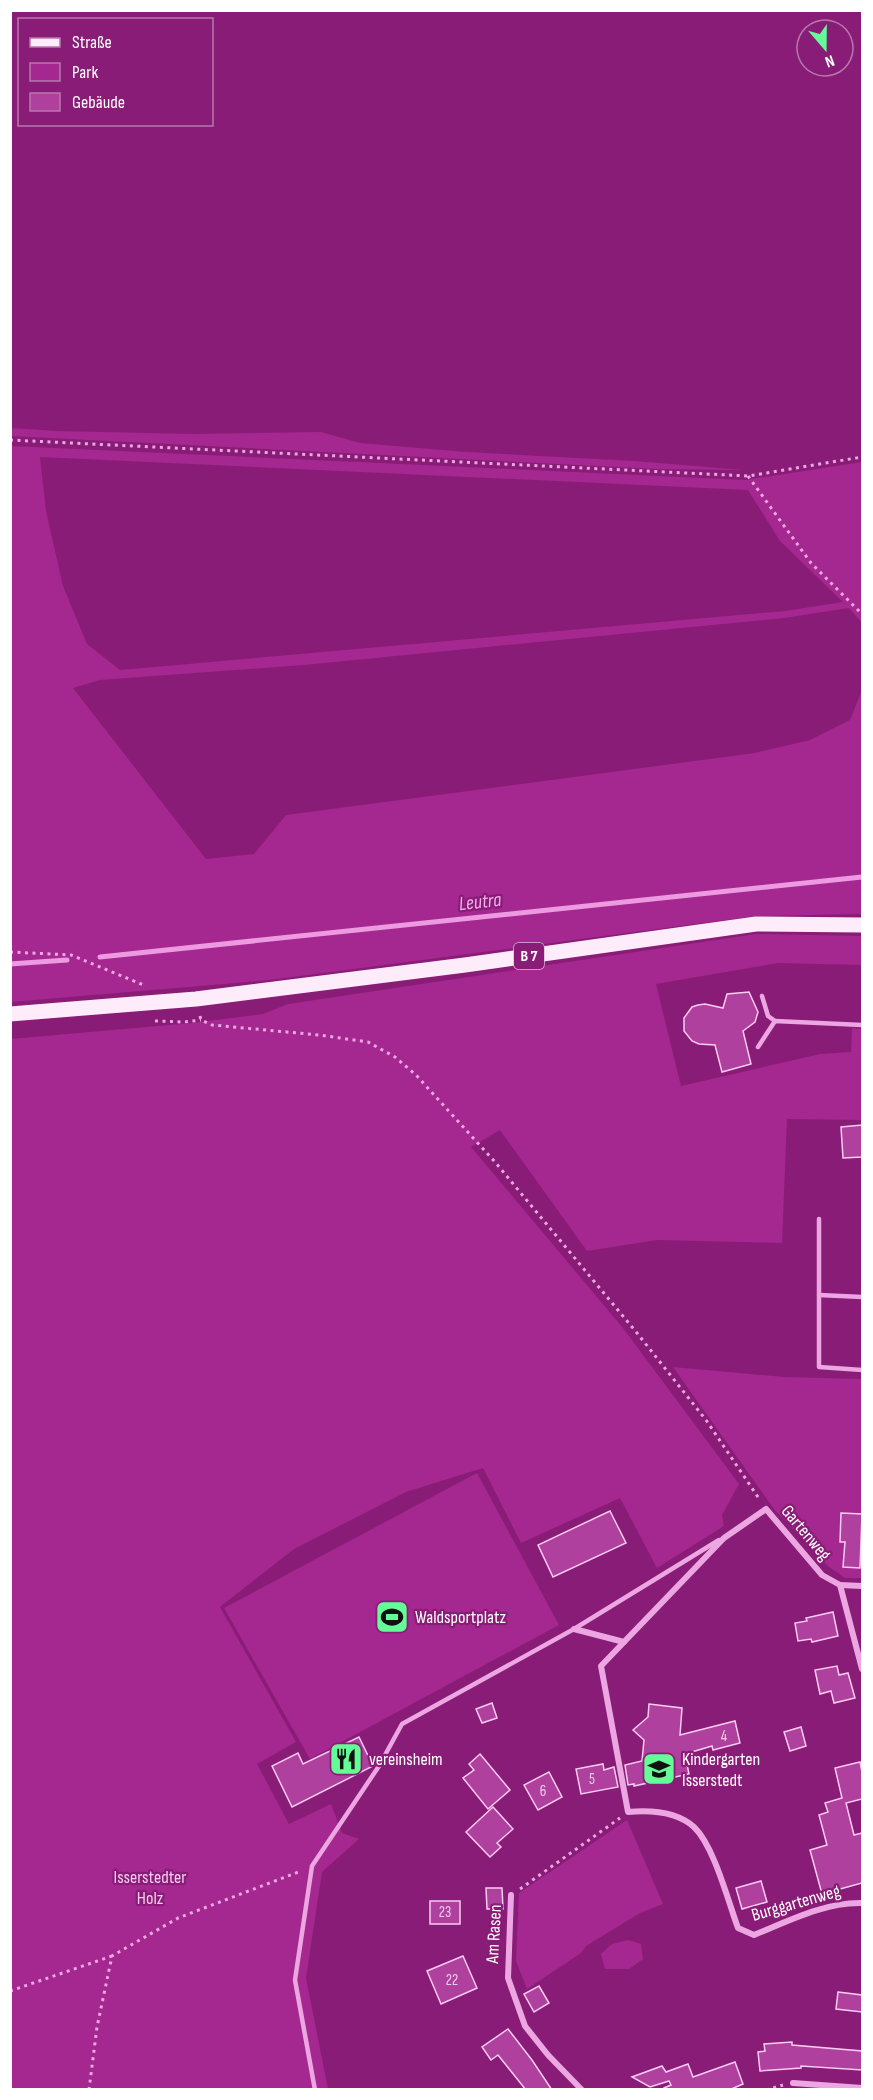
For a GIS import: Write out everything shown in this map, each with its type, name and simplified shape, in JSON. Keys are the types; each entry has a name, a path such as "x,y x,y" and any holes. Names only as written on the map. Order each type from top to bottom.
{"main road":[{"name":"B 7","path":"10,1014 196,999 465,965 756,924 862,925"}],"street":[{"name":"Gartenweg","path":"723,1538 766,1509 822,1575 840,1585"},
{"path":"627,1813 601,1666 723,1538"},
{"path":"862,1586 840,1585 862,1669"},
{"path":"574,1629 624,1642"},
{"name":"Burggartenweg","path":"627,1813 648,1810 672,1815 694,1827 711,1852 738,1928 754,1935 822,1909 847,1903 862,1903"},
{"name":"Am Rasen","path":"511,1895 508,1977 525,2026 548,2055 582,2090"},
{"path":"793,2083 862,2088"}],"lane":[{"path":"762,996 768,1016 775,1021 862,1025"},
{"path":"758,1047 775,1021"},
{"path":"819,1219 819,1367 862,1370"},
{"path":"819,1295 862,1297"},
{"path":"315,2090 295,1980 312,1866 379,1766 402,1724 574,1629 723,1538"}],"path":[{"path":"10,440 748,476 862,457"},
{"path":"748,476 811,563 862,614"},
{"path":"10,952 72,955 149,987"},
{"path":"196,999 201,1020 212,1025 368,1042 395,1056 495,1162 637,1333 706,1420 766,1509"},
{"name":"Am Rasen","path":"511,1895 627,1813"},
{"path":"10,1990 112,1956 178,1918 312,1866"},
{"path":"89,2090 97,2027 112,1956"}],"green space":[{"path":"10,428 192,434 321,432 360,443 744,470 656,469 11,436"},
{"path":"11,446 745,480 862,462 862,623 849,608 784,618 304,665 100,680 73,688 206,859 254,854 286,815 755,753 810,740 850,720 862,690 862,914 756,916 270,980 11,1002","holes":["40,457 748,490 780,541 843,602 785,611 120,670 87,644 63,586 46,511"]},
{"name":"Isserstedter Holz","path":"756,934 862,936 862,965 778,963 656,984 681,1086 820,1054 851,1052 852,1028 862,1029 862,1120 787,1119 782,1243 657,1240 587,1251 500,1130 471,1147 623,1328 739,1484 722,1515 724,1526 657,1568 620,1498 521,1543 483,1468 406,1492 294,1549 220,1607 296,1742 257,1764 289,1824 331,1804 342,1833 359,1839 322,1872 306,1978 328,2089 11,2090 11,1039 192,1023 263,1014 288,1004"},
{"path":"673,1367 784,1377 862,1379 862,1578 845,1578 829,1567 774,1509"},
{"name":"Waldsportplatz","path":"477,1473 559,1625 310,1759 224,1608"},
{"path":"627,1820 663,1904 640,1913 586,1946 581,1953 527,1989 516,1961 519,1893"},
{"path":"628,1940 641,1944 643,1959 629,1969 605,1969 601,1954 612,1944"}],"building":[{"path":"749,992 758,1012 755,1022 743,1031 751,1064 722,1072 715,1045 692,1041 684,1031 684,1018 692,1007 705,1004 723,1008 727,994"},
{"path":"862,1125 862,1157 843,1158 841,1127"},
{"path":"610,1511 626,1543 553,1577 538,1545"},
{"path":"841,1513 862,1514 860,1568 843,1567 845,1542 840,1542"},
{"path":"833,1612 838,1636 812,1642 811,1639 798,1641 795,1623"},
{"path":"837,1666 839,1675 848,1673 855,1698 834,1703 831,1691 820,1694 815,1670"},
{"path":"492,1703 497,1718 482,1723 476,1709"},
{"path":"649,1704 682,1708 680,1735 735,1721 740,1743 713,1750 712,1746 685,1754 689,1774 634,1786 634,1784 628,1785 625,1765 642,1761 644,1740 633,1730 648,1717"},
{"path":"801,1727 806,1746 790,1751 784,1732"},
{"path":"359,1737 373,1766 292,1807 272,1766 298,1753 303,1764"},
{"path":"480,1754 510,1790 488,1809 463,1778 474,1770 469,1764"},
{"path":"860,1762 862,1799 846,1803 854,1835 862,1833 862,1883 822,1894 810,1850 827,1845 819,1815 828,1812 825,1803 842,1798 835,1768"},
{"path":"603,1764 604,1770 614,1767 618,1787 581,1794 576,1769"},
{"path":"549,1772 562,1797 538,1810 524,1785"},
{"path":"493,1807 513,1829 497,1843 501,1847 490,1857 466,1832"},
{"path":"761,1881 767,1902 742,1909 736,1888"},
{"path":"486,1888 502,1888 503,1909 487,1909"},
{"path":"430,1901 460,1901 460,1924 430,1924"},
{"path":"463,1956 477,1988 441,2004 427,1971"},
{"path":"539,1986 549,2003 534,2012 524,1994"},
{"path":"838,1992 862,1995 862,2012 836,2009"},
{"path":"508,2029 552,2090 526,2090 498,2055 491,2060 482,2047"},
{"path":"792,2042 792,2045 862,2051 862,2070 801,2066 801,2068 760,2071 758,2052 765,2051 764,2044"},
{"path":"735,2062 743,2084 729,2090 665,2090 664,2088 671,2085 669,2081 650,2087 632,2077 662,2066 666,2072 688,2064 693,2077"}],"waterway":[{"name":"Leutra","path":"100,957 862,877"},
{"name":"Leutra","path":"10,964 67,960"}],"place":[{"name":"Waldsportplatz","path":"392,1617"},
{"name":"vereinsheim","path":"346,1759"},
{"name":"Kindergarten Isserstedt","path":"659,1769"}]}
